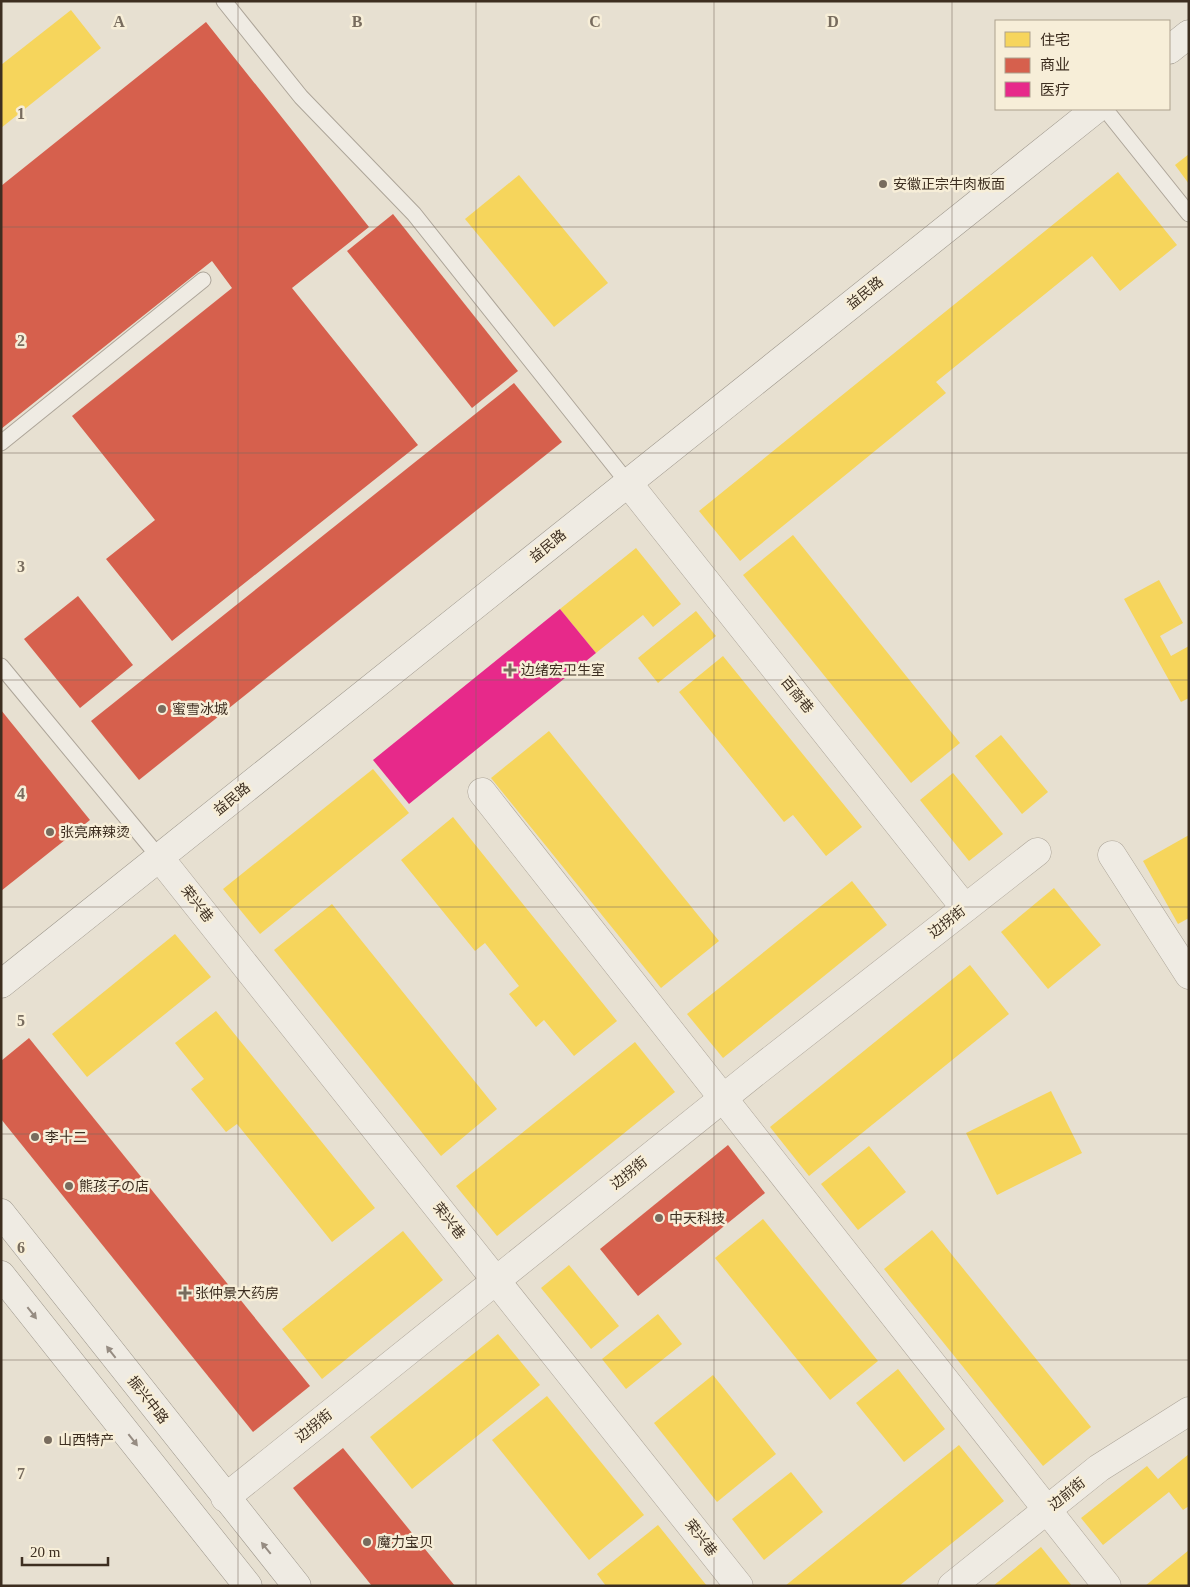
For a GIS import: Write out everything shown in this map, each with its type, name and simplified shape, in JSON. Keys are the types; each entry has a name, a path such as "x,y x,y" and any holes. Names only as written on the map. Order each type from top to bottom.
{"street":[{"path":"1170,49 1189,34"},
{"name":"益民路","path":"1,984 1095,110"},
{"name":"百商巷","path":"628,483 966,908"},
{"path":"482,792 1107,1586"},
{"name":"边拐街","path":"225,1498 723,1098 1037,852"},
{"path":"1112,855 1189,975"},
{"name":"荣兴巷","path":"159,857 739,1586"},
{"name":"振兴中路","path":"1,1213 296,1586"},
{"path":"1,1275 248,1586"},
{"name":"边前街","path":"952,1586 1099,1468 1189,1412"}],"lane":[{"path":"224,1 301,97 414,214 628,483"},
{"path":"1106,110 1189,214"},
{"path":"1,443 203,280"},
{"path":"1,666 159,857"}],"building: 住宅":[{"path":"71,10 101,48 1,128 1,65"},
{"path":"1189,154 1189,184 1175,165"},
{"path":"1118,172 1177,245 1120,291 1092,256 936,382 946,393 740,561 699,511"},
{"path":"519,175 608,283 554,327 465,219"},
{"path":"793,535 960,743 911,783 743,575"},
{"path":"636,548 681,604 653,627 643,615 596,653 560,609"},
{"path":"1159,580 1183,623 1160,636 1171,656 1189,646 1189,698 1181,702 1124,599"},
{"path":"696,611 716,636 658,683 638,658"},
{"path":"723,656 862,827 826,856 793,815 784,822 679,692"},
{"path":"549,731 719,941 661,988 491,778"},
{"path":"1001,735 1048,792 1022,814 975,756"},
{"path":"373,769 409,813 260,934 223,889"},
{"path":"953,773 1003,834 969,861 920,800"},
{"path":"453,817 617,1021 574,1056 544,1020 536,1027 509,994 519,986 485,943 475,951 401,860"},
{"path":"1189,835 1189,918 1178,924 1143,861"},
{"path":"852,881 887,925 723,1058 687,1014"},
{"path":"1054,888 1101,945 1048,989 1001,932"},
{"path":"332,904 497,1109 441,1156 274,950"},
{"path":"175,934 211,977 87,1077 52,1034"},
{"path":"970,965 1009,1014 809,1176 770,1127"},
{"path":"216,1011 375,1208 332,1242 237,1124 226,1132 191,1089 204,1079 175,1043"},
{"path":"635,1042 675,1092 497,1236 456,1186"},
{"path":"1051,1091 1082,1153 997,1195 966,1133"},
{"path":"869,1146 906,1192 858,1230 821,1184"},
{"path":"763,1219 878,1361 830,1400 715,1258"},
{"path":"932,1230 1091,1427 1043,1466 884,1269"},
{"path":"403,1231 443,1280 322,1379 282,1329"},
{"path":"569,1265 619,1326 591,1349 541,1288"},
{"path":"658,1314 682,1344 626,1389 602,1359"},
{"path":"498,1334 540,1385 412,1489 370,1437"},
{"path":"898,1369 945,1429 904,1462 856,1403"},
{"path":"713,1375 776,1454 717,1502 654,1423"},
{"path":"547,1396 644,1515 589,1560 492,1440"},
{"path":"959,1445 1004,1501 899,1586 785,1586"},
{"path":"1189,1454 1189,1506 1183,1510 1169,1492 1103,1545 1081,1518 1147,1466 1158,1479"},
{"path":"791,1472 823,1512 764,1560 732,1519"},
{"path":"658,1525 707,1586 606,1586 597,1574"},
{"path":"1041,1547 1072,1586 993,1586"},
{"path":"1189,1550 1189,1586 1145,1586"}],"building: 商业":[{"path":"206,22 369,227 292,288 418,445 172,641 106,559 155,520 72,416 232,288 212,261 1,429 1,186"},
{"path":"393,214 518,371 472,408 347,251"},
{"path":"514,383 562,442 139,780 91,721"},
{"path":"78,596 133,665 80,708 24,639"},
{"path":"1,710 90,820 1,891"},
{"path":"29,1038 310,1386 253,1432 1,1119 1,1061"},
{"path":"728,1145 765,1193 638,1296 600,1249"},
{"path":"343,1448 455,1586 372,1586 293,1488"}],"building: 医疗":[{"path":"560,609 596,653 409,804 373,760"}],"place":[{"name":"安徽正宗牛肉板面","path":"883,184"},
{"name":"边绪宏卫生室","path":"510,670"},
{"name":"蜜雪冰城","path":"162,709"},
{"name":"张亮麻辣烫","path":"50,832"},
{"name":"李十二","path":"35,1137"},
{"name":"熊孩子の店","path":"69,1186"},
{"name":"中天科技","path":"659,1218"},
{"name":"张仲景大药房","path":"185,1293"},
{"name":"山西特产","path":"48,1440"},
{"name":"魔力宝贝","path":"367,1542"}]}
